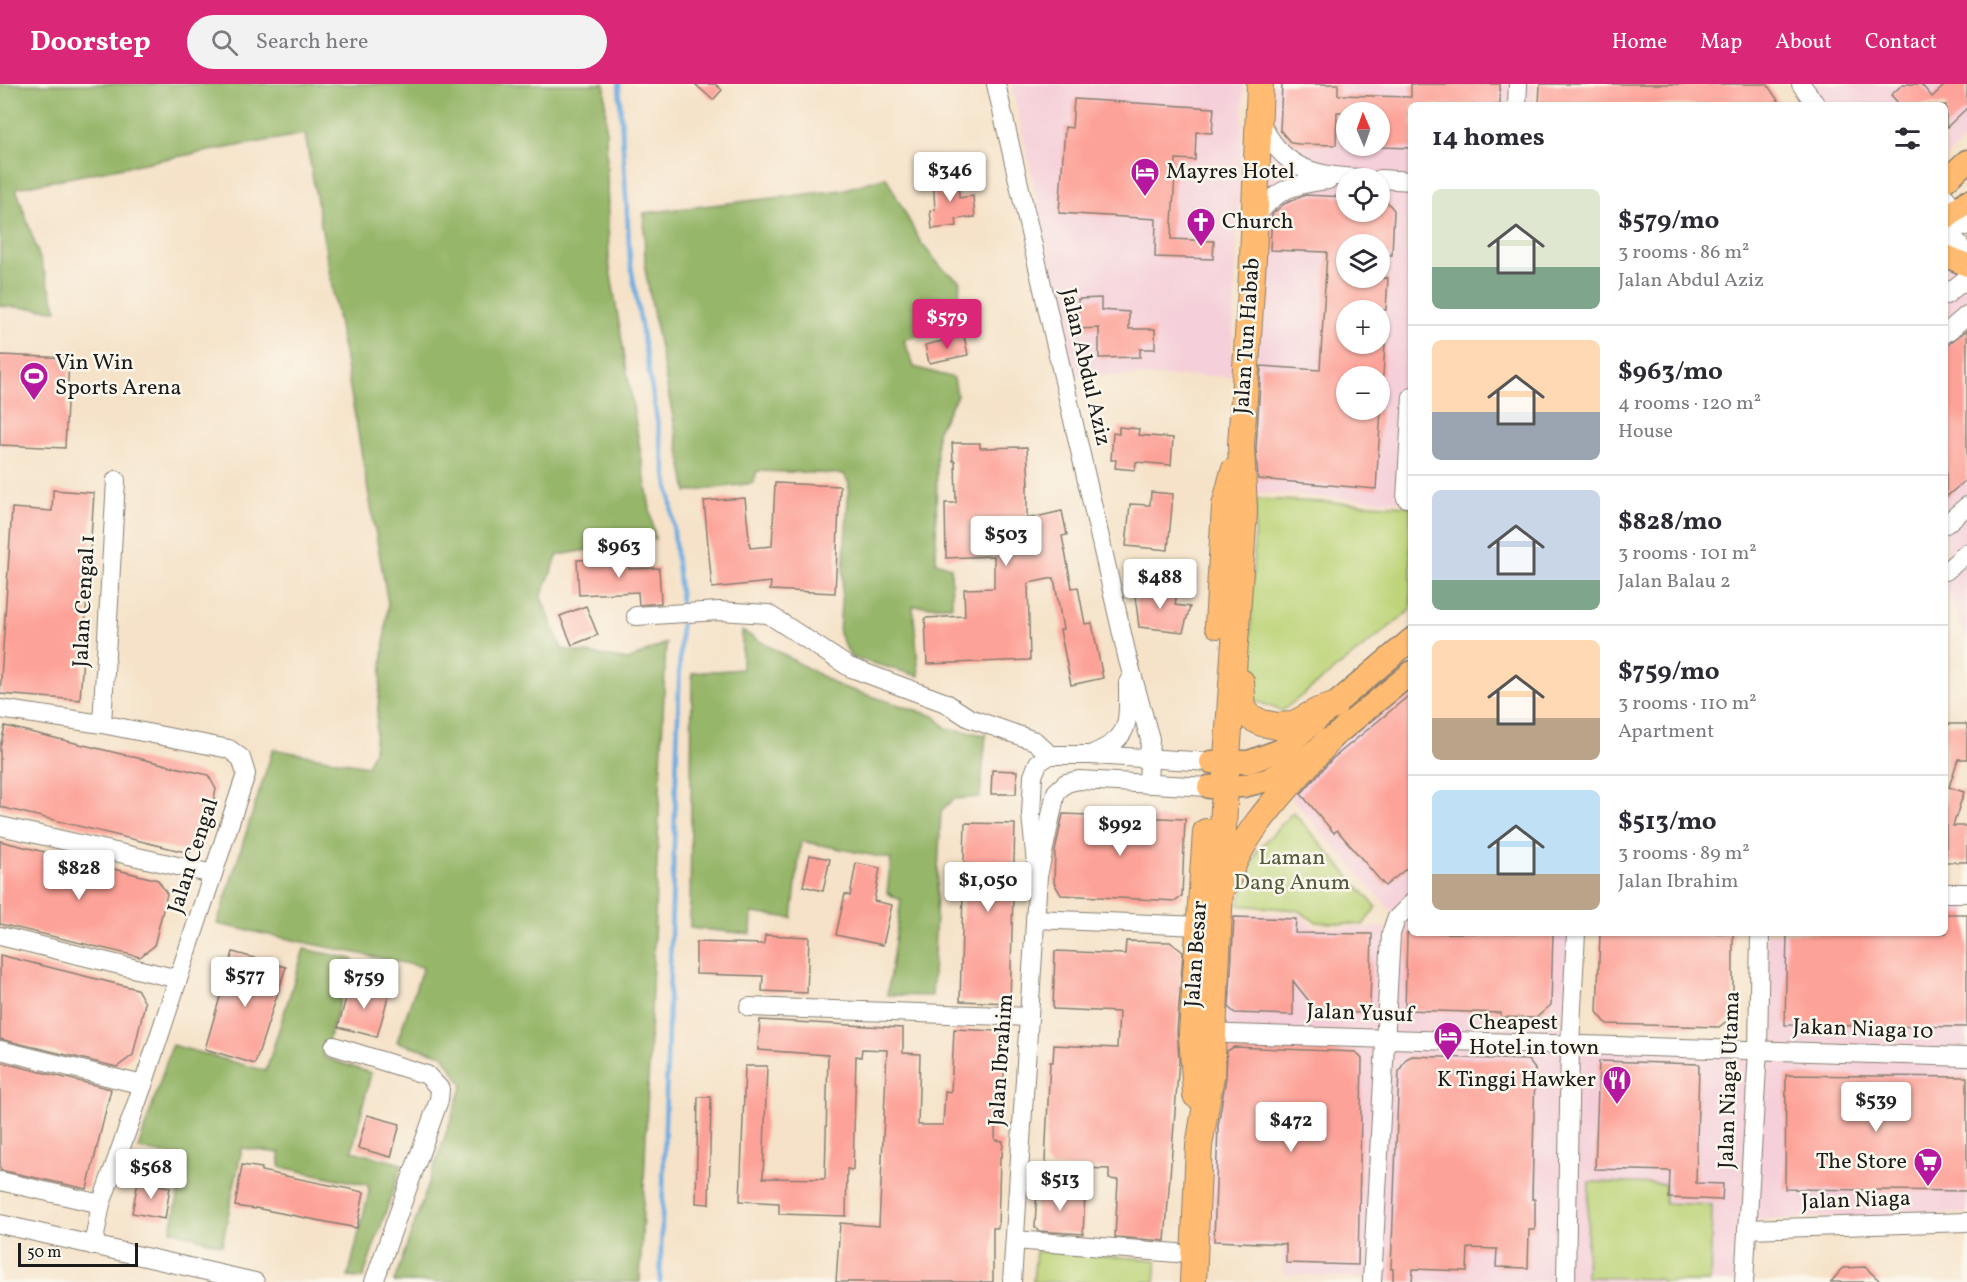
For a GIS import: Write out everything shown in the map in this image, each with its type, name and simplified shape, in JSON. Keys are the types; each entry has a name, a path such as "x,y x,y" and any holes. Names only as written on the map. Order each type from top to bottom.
{"highway":[{"name":"Jalan Tun Habab","path":"1218,775 1236,631 1244,511 1241,445 1255,219 1260,84"},
{"name":"Jalan Tun Habab","path":"1218,775 1226,506 1241,445"},
{"path":"1236,631 1241,673 1241,702 1250,717 1262,723 1292,725 1318,711 1334,706"},
{"path":"1209,920 1230,871 1250,833 1327,742"},
{"name":"Jalan Besar","path":"1193,1282 1203,1034 1218,775"}],"main road":[{"path":"1948,178 1967,161"},
{"path":"1948,257 1967,265"},
{"path":"1218,775 1281,750 1408,642"},
{"path":"1218,775 1243,786 1267,780 1294,766 1408,675"}],"street":[{"name":"Jalan Abdul Aziz","path":"996,84 1128,660"},
{"path":"1517,102 1518,84"},
{"path":"1801,84 1814,102"},
{"path":"1259,120 1268,139 1293,164 1307,171 1336,176"},
{"path":"1255,219 1264,203 1278,193 1293,186 1336,180"},
{"path":"1390,180 1408,181"},
{"path":"1954,214 1967,256"},
{"path":"1948,293 1967,278"},
{"path":"1948,331 1967,315"},
{"path":"1406,498 1408,464"},
{"name":"Jalan Cengal 1","path":"102,724 116,480"},
{"path":"1948,522 1967,506"},
{"path":"1948,569 1967,553"},
{"path":"636,616 719,611 768,614 849,667 946,703 969,718 1035,741 1050,755 1150,758 1218,775"},
{"path":"1091,755 1119,740 1126,726 1128,660"},
{"path":"1128,660 1150,739 1148,784"},
{"name":"Jalan Cengal","path":"0,709 102,724 229,749 241,758 246,774 101,1204 93,1246"},
{"name":"Jalan Ibrahim","path":"1038,876 1031,815 1033,776 1038,763 1050,755"},
{"name":"Jalan Ibrahim","path":"1012,1282 1038,876 1056,792 1066,783 1079,780 1148,784 1218,775"},
{"path":"0,826 213,874"},
{"path":"1948,894 1967,894"},
{"path":"1372,1282 1392,928 1399,914 1408,906"},
{"path":"1035,919 1209,920"},
{"path":"0,936 178,979"},
{"path":"1566,1282 1570,1045 1576,936"},
{"name":"Jalan Niaga Utama","path":"1744,1282 1758,1051 1760,936"},
{"path":"749,1007 1029,1017"},
{"name":"Jalan Yusuf","path":"1203,1034 1758,1051"},
{"path":"334,1046 427,1075 440,1089 439,1100 374,1282"},
{"path":"0,1050 143,1085"},
{"name":"Jakan Niaga 10","path":"1758,1051 1967,1057"},
{"path":"0,1180 101,1204"},
{"name":"Jalan Niaga","path":"1747,1229 1967,1222"},
{"path":"0,1224 255,1282"},
{"path":"1015,1240 1177,1253"}],"shaded area":[{"path":"1012,84 1244,84 1231,376 1075,376"},
{"path":"1272,84 1535,84 1534,102 1408,102 1408,502 1254,493 1252,445"},
{"path":"1793,84 1967,84 1967,138 1948,155 1948,102 1805,102"},
{"path":"1967,236 1967,640 1948,591 1948,253"},
{"path":"1408,687 1408,914 1400,921 1290,796 1324,757"},
{"path":"1948,888 1967,888 1967,1213 1755,1220 1766,936 1948,936"},
{"path":"1230,912 1300,915 1313,927 1398,928 1408,920 1408,936 1577,936 1577,1038 1753,1044 1739,1282 1379,1282 1378,1279 1283,1274 1283,1246 1207,1244 1213,1125"}],"green space":[{"path":"0,84 605,84 609,263 655,539 558,555 541,597 562,649 628,660 666,643 640,1282 394,1282 463,1085 443,1055 397,1042 423,967 217,924 273,749 367,766 374,750 388,603 305,134 16,188 57,310 0,306"},
{"path":"886,177 921,243 941,267 960,281 957,323 904,340 914,367 954,378 957,395 937,432 936,562 951,567 952,606 913,606 919,676 851,657 839,634 849,484 844,474 757,471 753,483 687,492 645,269 644,213 842,190"},
{"path":"1256,499 1408,506 1408,612 1282,711 1248,698"},
{"path":"742,631 839,686 934,716 946,728 986,735 980,797 953,799 941,811 932,996 887,995 901,900 887,893 891,859 801,841 792,918 752,913 751,934 690,928 692,673 742,669"},
{"name":"Laman Dang Anum","path":"1293,812 1376,907 1363,925 1316,922 1297,910 1238,905 1257,851"},
{"path":"304,949 353,959 323,1057 371,1073 352,1151 402,1164 363,1278 348,1277 369,1192 368,1185 280,1167 280,1153 242,1148 222,1245 171,1230 186,1158 138,1149 172,1045 266,1071"},
{"path":"1589,1182 1665,1184 1665,1203 1712,1205 1710,1282 1661,1282 1661,1279 1586,1277"},
{"path":"1036,1251 1157,1260 1155,1282 1033,1282"}],"building":[{"path":"695,84 715,84 722,90 713,100"},
{"path":"1282,84 1338,84 1338,95 1411,97 1411,84 1500,84 1500,102 1408,102 1408,148 1390,147 1390,102 1336,102 1336,145 1291,143 1280,130"},
{"path":"1540,84 1767,84 1779,102 1539,102"},
{"path":"1903,84 1921,84 1932,97 1946,84 1967,84 1967,108 1948,126 1948,102 1897,102 1891,95"},
{"path":"1074,99 1214,108 1212,133 1196,132 1195,160 1176,159 1171,239 1214,241 1213,259 1155,257 1156,219 1059,213 1065,127 1072,128"},
{"path":"958,174 959,198 973,196 975,217 956,219 957,226 932,229 930,211 935,210 933,176"},
{"path":"1305,195 1336,196 1336,222 1390,222 1390,205 1394,210 1392,255 1390,255 1390,234 1336,234 1336,288 1387,288 1387,300 1336,300 1336,354 1384,354 1384,366 1336,366 1336,420 1380,420 1376,489 1258,479 1256,449 1261,366 1320,370 1327,252 1270,250 1272,214 1284,204"},
{"path":"1101,298 1101,310 1129,312 1129,329 1155,329 1155,349 1140,349 1140,357 1099,358 1099,328 1078,329 1078,299"},
{"path":"1967,330 1967,479 1948,495 1948,344"},
{"path":"964,336 968,355 929,363 925,345"},
{"name":"Vin Win Sports Arena","path":"0,355 69,358 65,448 0,445"},
{"path":"1119,427 1139,429 1138,435 1173,438 1171,465 1136,462 1135,470 1115,468 1116,460 1111,460 1113,433 1119,434"},
{"path":"952,443 980,443 980,448 1027,447 1029,485 1027,485 1027,519 1062,511 1067,535 1062,536 1072,588 1078,587 1085,624 1092,623 1103,678 1071,685 1060,630 1063,629 1054,578 1028,583 1030,660 927,664 925,618 965,616 964,589 994,588 994,556 946,558 945,503 956,503"},
{"path":"775,483 840,486 835,593 770,590 771,582 712,588 704,501 745,498 750,548 772,546"},
{"path":"53,490 94,493 80,700 0,694 12,508 52,511"},
{"path":"1151,492 1173,494 1168,550 1126,546 1130,504 1150,505"},
{"path":"629,558 629,569 659,568 661,603 639,605 638,592 579,595 577,560"},
{"path":"1134,586 1177,591 1175,605 1190,607 1183,632 1139,627"},
{"path":"586,606 598,635 572,645 560,616"},
{"path":"1408,696 1408,867 1385,886 1337,830 1334,833 1301,794 1332,759"},
{"path":"1948,724 1967,724 1967,759 1958,759 1949,787 1964,792 1953,826 1967,826 1967,862 1948,862"},
{"path":"5,726 208,775 216,789 204,842 189,853 0,807 0,747"},
{"path":"992,770 1017,771 1016,794 991,794"},
{"path":"1063,814 1185,819 1182,896 1176,901 1061,895 1054,883 1055,851"},
{"path":"965,823 1015,824 1010,1003 960,1001"},
{"path":"0,841 158,880 167,894 154,946 140,957 0,924"},
{"path":"810,855 830,859 823,891 803,886"},
{"path":"856,863 880,868 874,901 892,905 883,945 836,935 845,894 850,896"},
{"path":"1948,914 1967,914 1967,1027 1785,1025 1787,936 1948,936"},
{"path":"1234,917 1296,919 1295,933 1372,934 1370,1004 1361,1013 1317,1011 1293,981 1293,1015 1235,1013 1229,1008"},
{"path":"1407,933 1408,936 1553,936 1551,1005 1536,1018 1501,1017 1501,1013 1405,1010"},
{"path":"765,935 809,937 807,993 762,991 763,976 696,974 696,942 764,944"},
{"path":"1600,936 1733,936 1733,1016 1719,1027 1607,1024 1597,1012"},
{"path":"1126,941 1170,942 1183,952 1177,1032 1179,1060 1165,1241 1115,1237 1118,1180 1109,1179 1109,1169 1051,1167 1045,1161 1050,1062 1053,1062 1054,1045 1117,1048 1119,1012 1053,1009 1055,951 1125,954"},
{"path":"233,952 286,967 255,1064 205,1049"},
{"path":"0,955 137,989 145,1003 133,1055 117,1067 0,1039"},
{"path":"350,984 389,994 377,1037 338,1027"},
{"path":"760,1020 903,1028 903,1053 920,1054 918,1125 943,1125 945,1091 951,1092 954,1029 996,1031 1005,1038 1003,1104 996,1104 995,1140 1003,1141 1002,1157 1000,1157 998,1228 993,1228 993,1282 836,1282 840,1223 879,1226 887,1050 862,1049 861,1057 856,1056 853,1170 847,1169 846,1216 779,1214 779,1203 740,1201 745,1066 767,1066 763,1178 825,1179 828,1055 758,1050"},
{"path":"1234,1047 1356,1052 1362,1059 1358,1265 1286,1263 1286,1244 1214,1241 1218,1126 1226,1077 1227,1051"},
{"path":"1412,1056 1528,1060 1535,1069 1532,1199 1535,1199 1535,1230 1529,1230 1528,1268 1496,1267 1497,1249 1468,1248 1467,1271 1413,1269 1412,1282 1393,1282 1393,1269 1391,1269 1399,1071 1406,1059"},
{"path":"1599,1061 1699,1064 1696,1183 1723,1184 1722,1200 1669,1198 1670,1171 1595,1169"},
{"path":"0,1062 111,1089 87,1189 0,1170"},
{"path":"1786,1075 1967,1077 1967,1191 1785,1189"},
{"path":"698,1097 711,1097 709,1204 696,1203"},
{"path":"367,1115 400,1124 391,1157 358,1148"},
{"path":"242,1165 364,1192 357,1228 235,1206"},
{"path":"138,1181 170,1187 165,1219 132,1213"},
{"path":"1037,1188 1053,1189 1053,1192 1085,1194 1083,1234 1038,1231 1035,1227"},
{"path":"1865,1267 1881,1282 1831,1282 1843,1268"}],"waterway":[{"path":"619,84 630,260 671,503 681,602"},
{"path":"660,1282 681,622"}],"place":[{"name":"Mayres Hotel","path":"1145,198"},
{"name":"Church","path":"1201,248"},
{"name":"Vin Win Sports Arena","path":"34,402"},
{"name":"Cheapest Hotel in town","path":"1448,1062"},
{"name":"K Tinggi Hawker","path":"1617,1106"},
{"name":"The Store","path":"1928,1188"}]}
